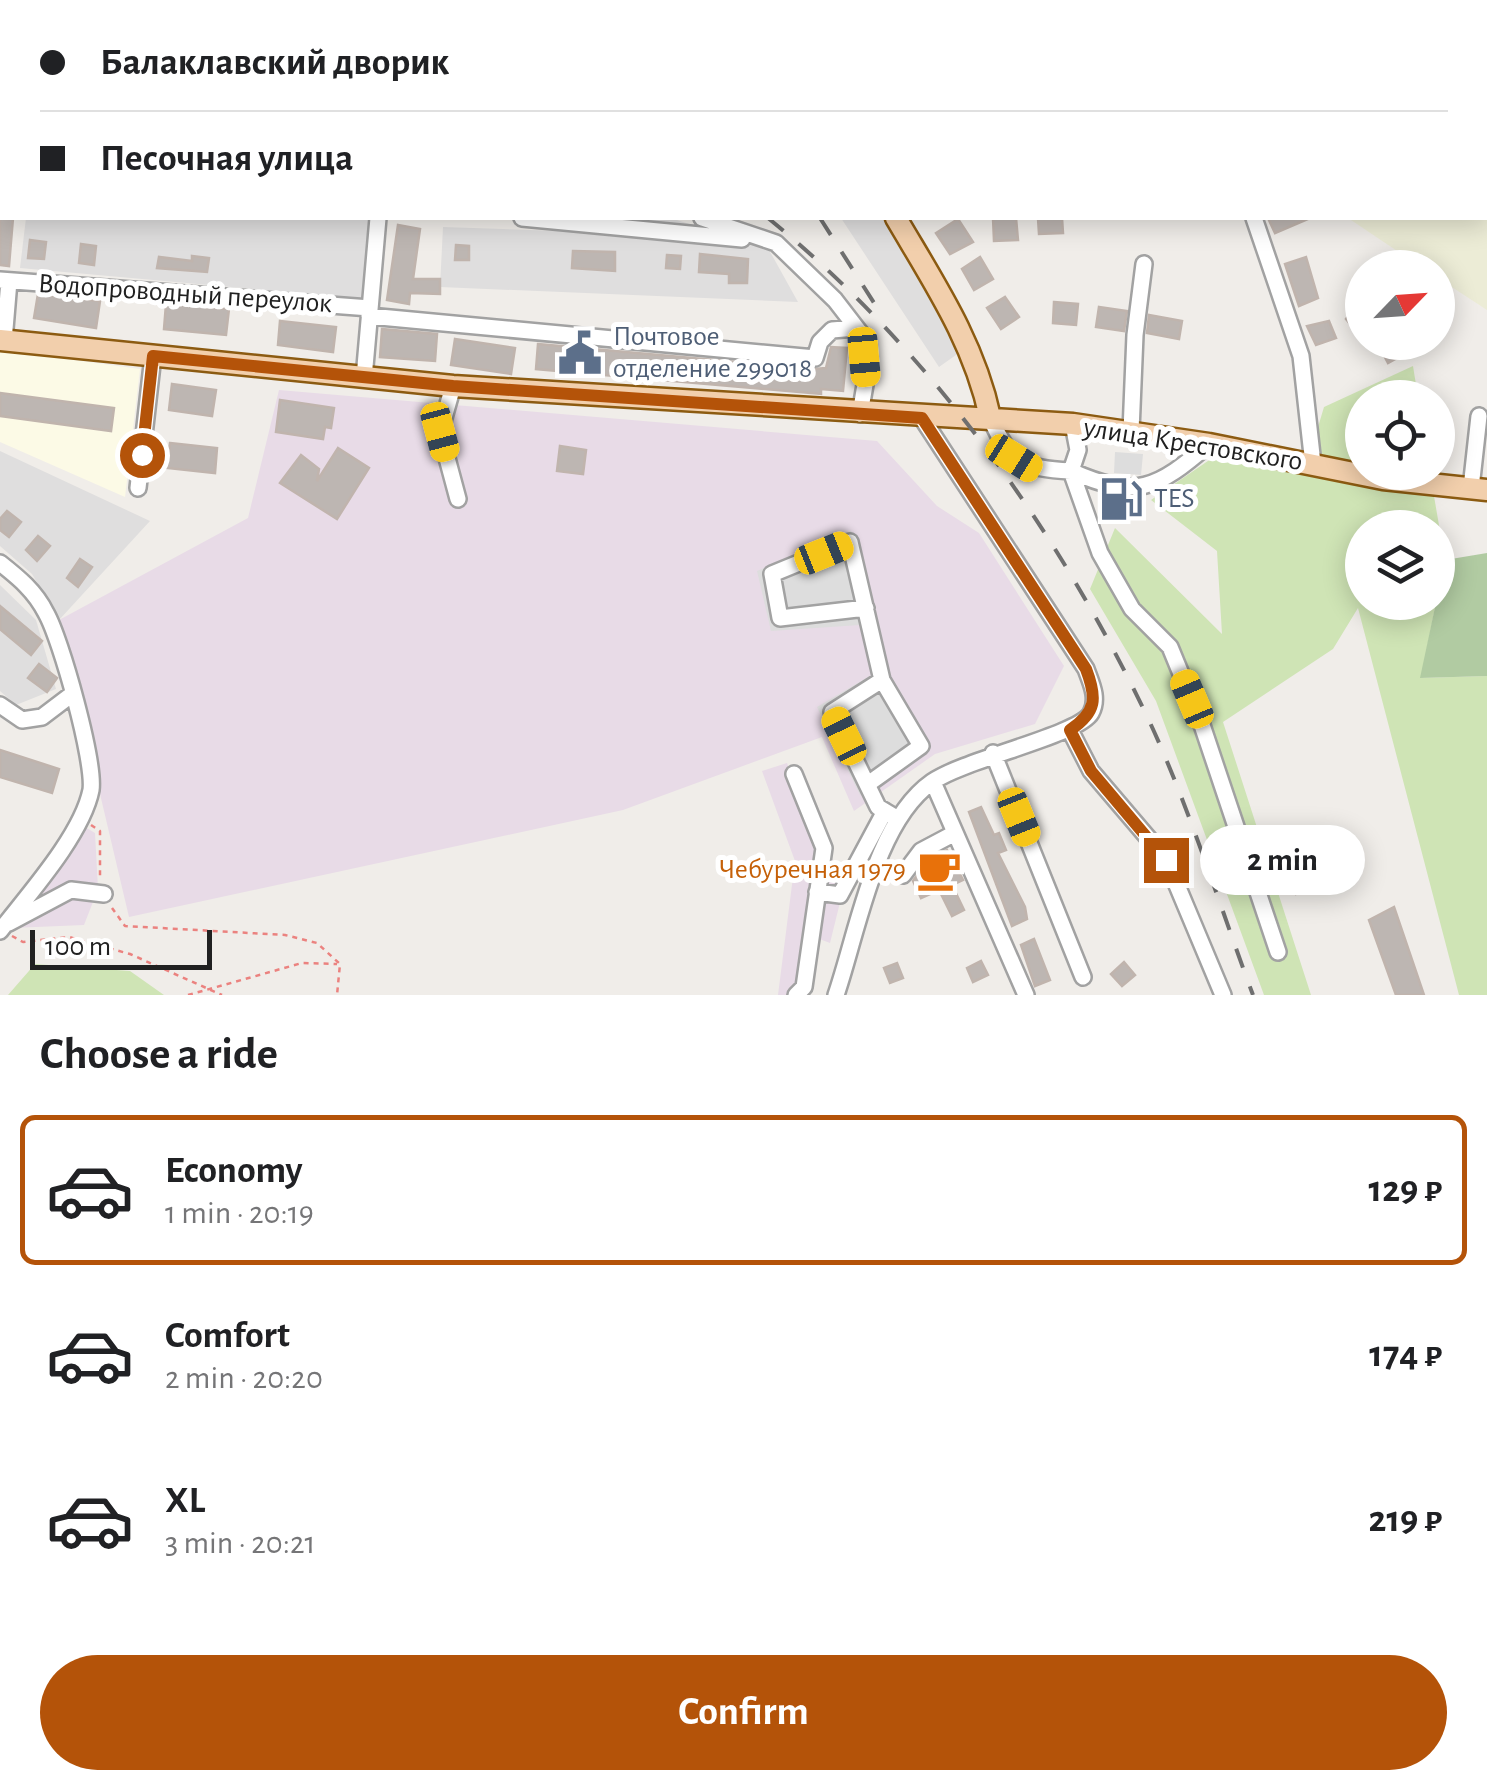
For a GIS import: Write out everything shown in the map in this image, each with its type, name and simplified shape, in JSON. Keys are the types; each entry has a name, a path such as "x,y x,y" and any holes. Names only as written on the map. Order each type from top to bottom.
{"main road":[{"path":"897,220 964,335 978,366 990,417"},
{"name":"улица Крестовского","path":"2,340 453,386 922,418 990,417 1073,424 1479,489"}],"street":[{"path":"364,378 378,220"},
{"path":"548,220 776,243"},
{"path":"708,220 776,243 835,300 862,336 866,379 860,414"},
{"path":"1255,220 1301,356 1312,464"},
{"path":"1132,431 1135,334 1144,264"},
{"path":"2,340 5,280"},
{"name":"Водопроводный переулок","path":"5,280 370,312 815,358 820,342 832,330 856,328"},
{"path":"138,488 153,356"},
{"path":"453,386 440,432 458,500"},
{"path":"1479,416 1479,489"},
{"path":"990,417 1000,442 1014,458 1032,468 1071,472 1108,488 1144,490 1209,444"},
{"path":"817,892 840,896 892,815 933,782 993,753 1070,730 1089,718 1094,706 1095,692 1086,669 922,418"},
{"path":"1073,424 1078,450 1071,472 1108,567 1132,609 1170,648 1202,725 1278,952"},
{"path":"866,608 780,618 772,574 850,542 866,608 882,680 922,746 868,784"},
{"path":"0,562 28,585 48,616 89,750 90,790 79,817 1,926"},
{"path":"882,680 832,712 878,807 892,815"},
{"path":"0,705 22,720 42,717 71,695"},
{"path":"1070,730 1091,771 1166,860 1224,995"},
{"path":"993,753 1083,977"},
{"path":"794,774 824,848 804,986 796,995"},
{"path":"933,782 1026,995"},
{"path":"836,995 892,815"},
{"path":"903,875 921,851 956,833"},
{"path":"1,926 71,890 104,894"}],"path":[{"path":"79,817 100,831 104,894 126,926 284,935 318,942 340,964"},
{"path":"1,926 23,942 69,938 130,954 203,990 222,995"},
{"path":"188,995 302,964 340,964"},
{"path":"337,995 340,964"}],"shaded area":[{"path":"26,220 372,220 363,299 20,268"},
{"path":"647,220 677,220 768,248 798,302 440,287 443,227 645,234"},
{"path":"842,220 887,220 963,350 939,367"},
{"path":"0,350 140,369 125,497 0,442"},
{"path":"279,390 877,441 937,506 979,533 1064,666 1035,724 935,754 854,811 822,737 623,810 129,917 59,620 248,518"},
{"path":"0,451 150,521 59,620 32,574 0,546"},
{"path":"1115,452 1143,454 1141,475 1114,473"},
{"path":"851,531 886,672 930,746 860,795 817,707 873,674 860,625 771,631 757,571"},
{"path":"0,585 36,620 56,689 16,705 0,691"},
{"path":"787,763 820,851 848,870 830,943 809,935 795,995 778,995 795,861 762,771"},
{"path":"85,827 95,833 98,889 84,925 12,928"}],"green space":[{"path":"1351,220 1487,220 1487,310 1455,289 1455,250 1396,250"},
{"path":"1413,366 1415,380 1383,380"},
{"path":"1345,397 1345,490 1433,490 1436,510 1345,510 1345,620 1351,620 1333,649 1223,722 1311,995 1264,995 1156,701 1090,589 1115,528 1222,634 1217,551 1151,500 1221,452 1304,474 1324,407"},
{"path":"1487,553 1487,676 1420,678 1432,620 1455,620 1455,558"},
{"path":"1361,620 1433,620 1421,678 1487,676 1487,995 1459,995"},
{"path":"35,964 130,971 164,995 8,995"}],"building":[{"path":"0,220 13,220 9,266 0,265"},
{"path":"959,220 973,242 950,254 936,233"},
{"path":"993,220 1016,220 1018,240 994,241"},
{"path":"1038,220 1062,220 1063,233 1039,234"},
{"path":"1269,220 1305,220 1275,233"},
{"path":"398,225 420,229 413,279 440,279 440,294 410,293 409,304 387,300"},
{"path":"30,240 46,242 44,259 28,258"},
{"path":"81,244 96,246 94,265 79,263"},
{"path":"456,245 469,246 469,260 455,260"},
{"path":"573,251 615,252 615,271 572,268"},
{"path":"700,254 748,259 747,283 729,283 729,274 699,272"},
{"path":"667,255 681,256 680,269 666,268"},
{"path":"192,256 209,258 207,272 157,268 159,257 192,261"},
{"path":"980,257 993,279 974,290 962,269"},
{"path":"1306,257 1318,298 1299,306 1285,264"},
{"path":"38,294 100,301 96,328 34,318"},
{"path":"1005,297 1019,317 1001,329 987,308"},
{"path":"1054,302 1078,304 1076,325 1053,323"},
{"path":"166,304 229,309 226,335 164,329"},
{"path":"1099,307 1127,311 1124,331 1096,327"},
{"path":"1149,315 1182,321 1179,339 1147,333"},
{"path":"280,321 336,327 333,352 278,345"},
{"path":"1329,321 1336,338 1316,345 1307,326"},
{"path":"382,329 437,334 435,361 380,357"},
{"path":"455,339 515,348 511,374 451,365"},
{"path":"538,344 814,369 826,368 831,347 847,348 843,391 821,389 821,394 536,369"},
{"path":"172,384 216,390 212,416 169,410"},
{"path":"0,393 114,408 111,431 0,416"},
{"path":"280,400 334,408 331,428 325,427 323,439 276,432"},
{"path":"170,443 217,448 215,473 167,468"},
{"path":"560,446 586,450 583,474 557,471"},
{"path":"338,448 369,468 337,519 280,483 301,455 319,469 317,481"},
{"path":"1116,497 1128,498 1133,518 1108,516"},
{"path":"7,511 21,522 9,537 0,530 0,519"},
{"path":"38,536 50,546 37,561 26,550"},
{"path":"80,559 92,567 78,587 67,578"},
{"path":"0,606 42,641 31,655 0,629"},
{"path":"39,664 57,678 47,692 28,678"},
{"path":"0,750 59,769 52,793 0,777"},
{"path":"981,807 994,835 999,833 1006,850 998,853 1025,907 1027,919 1012,926 969,812"},
{"name":"Чебуречная 1979","path":"947,850 963,880 952,885 964,910 952,916 939,890 921,898 913,881 928,860"},
{"path":"1349,852 1356,874 1296,894 1290,872"},
{"path":"1394,907 1424,995 1396,995 1369,920"},
{"path":"1034,939 1050,980 1035,986 1021,945"},
{"path":"981,961 988,975 973,982 967,968"},
{"path":"1124,962 1135,975 1122,986 1111,974"},
{"path":"897,963 903,978 890,983 884,968"}],"railway":[{"path":"770,220 882,324 934,382 983,444 1070,574 1109,641 1159,743 1253,995"},
{"path":"821,220 876,306"}],"place":[{"name":"Почтовое отделение 299018","path":"580,353"},
{"name":"TES","path":"1121,499"},
{"name":"Чебуречная 1979","path":"939,870"}],"route":[{"path":"142,455 153,356 453,386 922,418 1086,669 1095,692 1094,706 1089,718 1070,730 1091,771 1166,860"}]}
